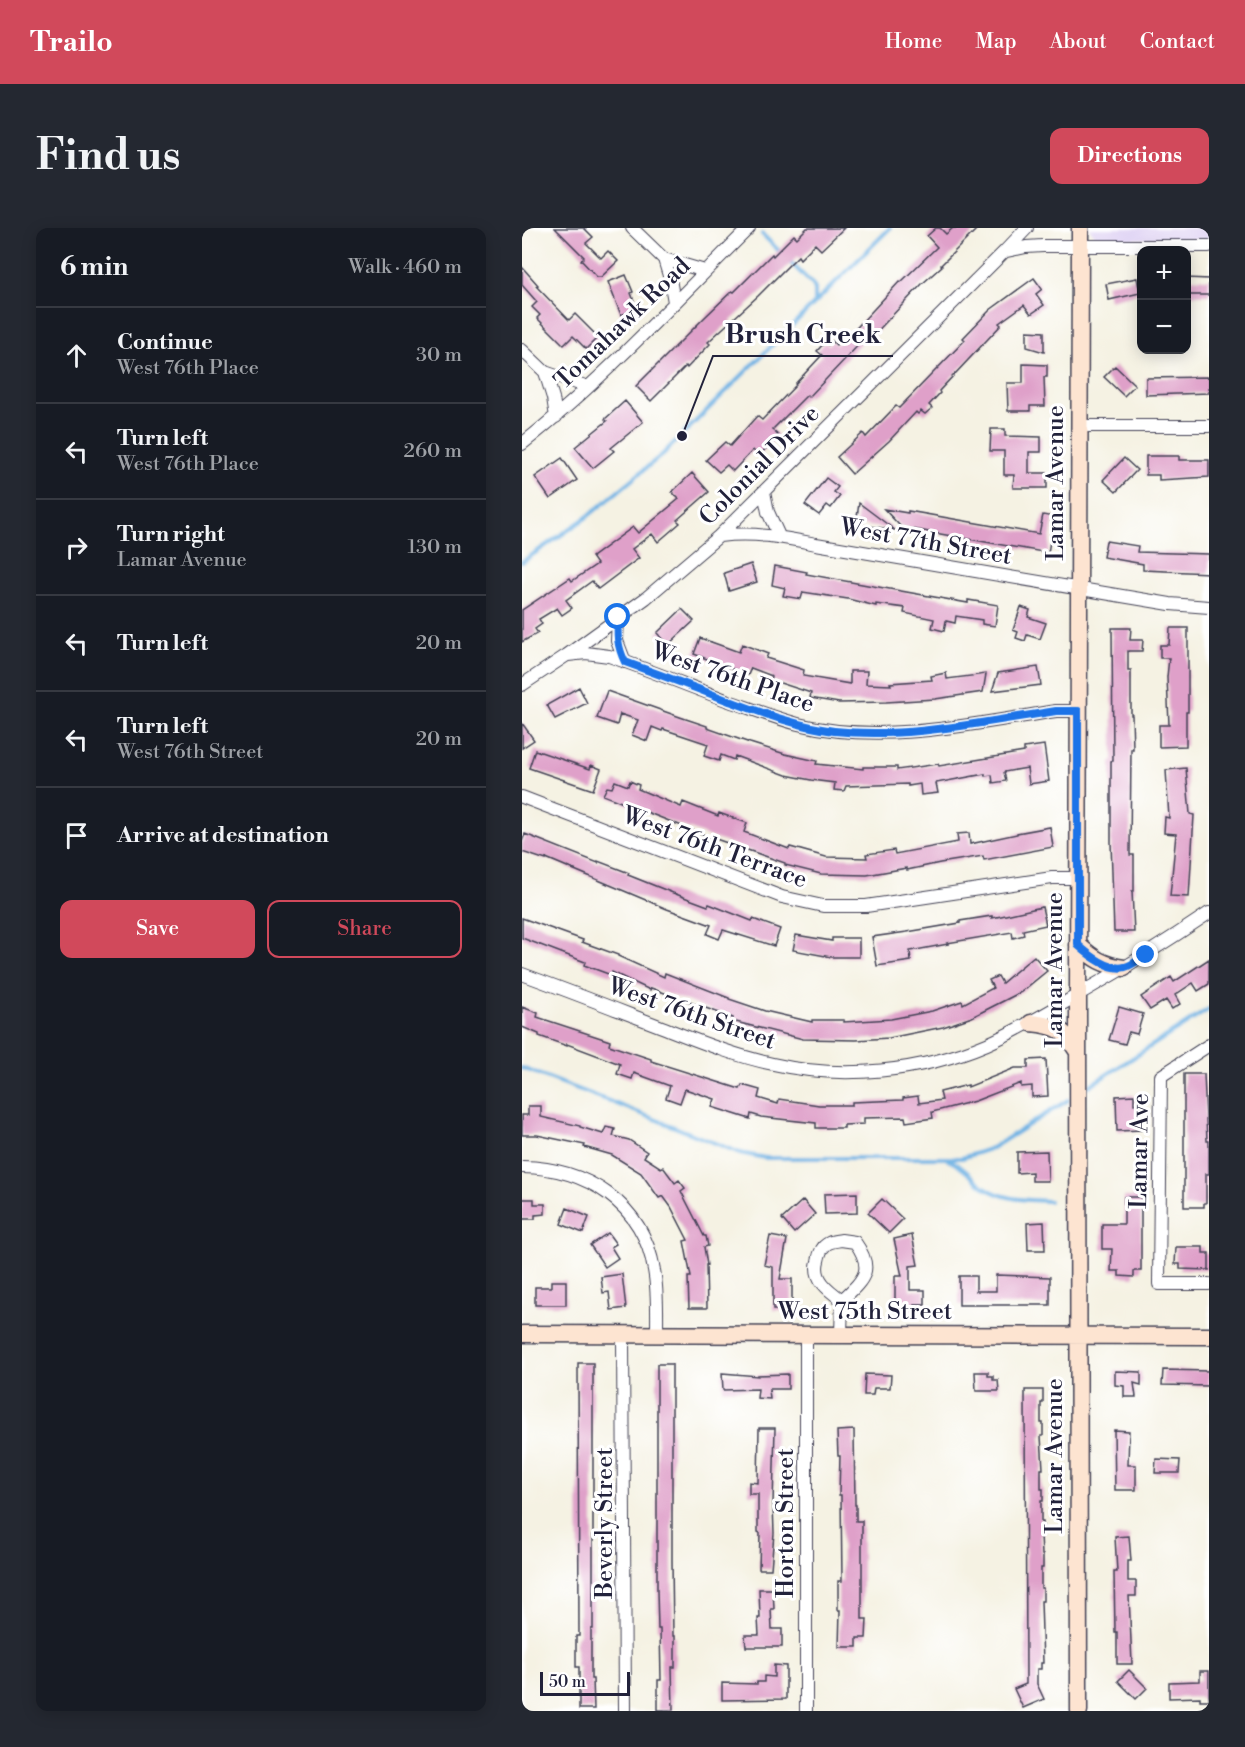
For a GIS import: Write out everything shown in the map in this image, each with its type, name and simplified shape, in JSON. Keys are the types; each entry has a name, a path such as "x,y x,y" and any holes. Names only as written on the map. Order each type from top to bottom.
{"street":[{"path":"632,228 664,259 705,271"},
{"name":"Tomahawk Road","path":"522,444 588,387 749,228"},
{"name":"Colonial Drive","path":"522,685 646,598 719,536 1027,228"},
{"name":"Lamar Avenue","path":"1079,1711 1077,995 1080,228"},
{"path":"1005,252 1026,247 1209,246"},
{"path":"664,259 674,302"},
{"path":"522,350 545,372 588,387"},
{"path":"545,372 556,417"},
{"path":"1079,426 1209,426"},
{"path":"764,492 768,512 779,536"},
{"name":"West 77th Street","path":"719,536 736,534 779,536 1079,589 1170,604 1209,607"},
{"name":"West 76th Place","path":"618,617 617,641 625,662"},
{"name":"West 76th Place","path":"567,655 597,654 625,662 771,716 799,725 833,731 878,734 913,732 1056,711 1078,711"},
{"name":"West 76th Terrace","path":"522,797 782,897 823,906 866,906 1052,879 1078,878"},
{"name":"West 76th Street","path":"522,974 728,1052 803,1070 870,1071 914,1065 985,1045 1031,1023 1124,968 1209,913"},
{"path":"1078,945 1097,960 1124,968"},
{"path":"1031,1023 1050,1025 1059,1029 1067,1035 1078,1053"},
{"name":"Lamar Ave","path":"1209,1045 1161,1076 1159,1284 1209,1284"},
{"path":"522,1167 565,1172 580,1177 595,1184 625,1208 645,1239 652,1262 657,1290 657,1335"},
{"path":"841,1335 842,1299 857,1286 866,1270 865,1256 855,1242 842,1240 828,1243 820,1253 816,1267 819,1277 828,1290 842,1299"},
{"name":"West 75th Street","path":"522,1334 1209,1336"},
{"name":"Beverly Street","path":"623,1334 625,1711"},
{"name":"Horton Street","path":"806,1335 806,1711"}],"shaded area":[{"path":"1089,228 1209,228 1209,239 1102,239 1095,236"}],"building":[{"path":"555,228 584,228 593,237 586,243 601,258 608,251 618,261 601,277 597,277 581,260 584,257"},
{"path":"807,228 844,228 821,250 815,244 800,259 798,256 708,342 710,344 687,368 686,366 651,401 636,386 772,254 773,256 794,235 797,238"},
{"path":"936,228 940,228 946,234 953,228 978,228 869,340 866,337 809,397 807,395 772,430 778,435 759,456 753,450 733,471 727,465 719,472 706,460 725,442 730,446 757,416 762,420 822,355 817,351 825,342 828,345 832,341 836,345 844,336 847,338 900,281 937,247 927,236"},
{"path":"522,267 538,285 536,286 569,320 575,314 598,337 586,349 573,336 564,345 537,318 540,315 532,307 537,302 522,285"},
{"path":"626,275 637,309 621,315 608,282"},
{"path":"1034,278 1042,289 1036,294 1044,305 1031,314 1024,305 999,323 1001,325 939,391 940,393 929,405 932,408 925,414 921,411 918,414 916,412 889,441 852,474 837,457 863,433 866,437 896,406 899,408 965,340 963,338 990,310"},
{"path":"1137,278 1137,294 1109,300 1106,284"},
{"path":"1191,278 1209,279 1209,295 1191,295"},
{"path":"1027,331 1044,332 1044,352 1027,347"},
{"path":"1023,364 1047,365 1047,377 1044,377 1045,406 1030,406 1030,411 1008,411 1007,383 1023,383"},
{"path":"1115,366 1135,385 1124,396 1104,377"},
{"path":"1209,377 1209,393 1146,395 1146,378"},
{"path":"625,401 643,422 611,448 614,451 593,468 575,447 607,421 605,419"},
{"path":"991,429 1005,429 1005,436 1041,437 1041,452 1029,452 1029,473 1047,473 1047,488 1013,488 1014,475 1004,475 1004,451 990,451"},
{"path":"1146,456 1179,456 1179,460 1209,460 1209,477 1159,480 1159,475 1146,475"},
{"path":"562,458 577,480 550,499 535,477"},
{"path":"1124,458 1137,470 1116,492 1103,480"},
{"path":"692,473 709,492 677,520 680,523 658,542 652,534 632,549 639,558 598,589 592,581 566,600 572,608 562,615 557,608 539,619 542,624 535,629 538,633 522,642 522,610 570,578 572,581 597,564 592,557 633,527 638,533 679,499 672,492"},
{"path":"826,478 838,487 834,492 840,496 831,508 827,505 819,515 805,505"},
{"path":"859,503 895,530 856,524"},
{"path":"884,509 908,513 908,511 1039,534 1043,515 1054,517 1048,553 901,527"},
{"path":"1106,541 1138,546 1137,552 1209,554 1209,573 1143,570 1143,564 1103,557"},
{"path":"751,564 757,582 729,591 724,573"},
{"path":"775,566 807,572 806,574 968,603 968,600 998,605 995,626 982,624 982,620 956,616 955,623 946,621 944,631 932,628 934,619 904,613 905,608 876,604 876,606 803,592 801,599 783,596 785,588 772,585"},
{"path":"1021,607 1030,610 1028,617 1046,623 1040,639 1027,635 1025,641 1016,638 1018,632 1013,630"},
{"path":"682,609 694,621 668,645 657,633"},
{"path":"1112,628 1131,628 1130,640 1143,640 1142,651 1128,651 1128,670 1131,670 1133,749 1131,749 1130,855 1134,855 1134,891 1132,891 1134,932 1114,932 1111,842"},
{"path":"1170,628 1188,628 1186,746 1159,747 1159,725 1169,725 1167,677 1169,658 1160,658 1160,645 1169,645"},
{"path":"700,638 739,652 742,644 768,654 766,658 804,670 803,676 850,684 850,671 867,671 866,684 891,685 890,683 932,680 931,676 946,673 947,679 986,674 983,692 935,699 839,703 810,698 811,693 771,680 772,676 751,668 748,675 694,654"},
{"path":"1038,667 1041,685 992,691 998,673"},
{"path":"579,687 587,703 555,719 547,705"},
{"path":"607,691 750,743 817,761 816,764 863,769 863,767 897,767 897,770 938,764 939,766 1024,752 1024,748 1044,745 1049,781 1029,784 1027,768 1004,772 1006,781 993,783 992,775 985,776 985,774 936,783 938,793 921,795 920,784 846,786 844,791 834,790 835,783 786,775 735,756 734,760 721,755 719,761 704,756 708,744 663,729 662,731 652,727 647,741 632,735 638,720 620,714 617,725 597,718"},
{"path":"522,723 534,740 522,748"},
{"path":"535,750 590,769 591,765 601,769 593,790 529,768"},
{"path":"1186,768 1190,814 1194,815 1189,897 1170,896 1176,834 1164,833 1165,817 1169,818 1166,770"},
{"path":"615,781 628,786 630,781 639,785 638,789 681,807 683,802 718,816 719,813 747,823 744,832 789,849 790,847 826,857 867,858 866,854 894,850 895,854 958,842 957,834 969,833 970,844 1050,827 1053,847 984,860 983,856 867,875 821,874 785,865 785,863 710,837 603,795 607,787 612,788"},
{"path":"525,834 629,873 628,875 673,893 780,929 774,946 723,930 719,939 707,934 711,925 546,858 546,860 522,852"},
{"path":"1042,907 1046,925 1023,930 1024,935 1013,938 1012,932 947,943 910,951 911,961 877,966 872,937 960,923 960,921 992,916 992,918"},
{"path":"522,918 583,940 582,942 618,955 664,977 665,973 765,1011 812,1022 812,1020 844,1020 844,1022 891,1019 932,1011 962,1001 963,1004 993,988 989,980 998,976 1002,983 1034,956 1047,971 1021,992 972,1017 943,1027 889,1038 803,1039 732,1021 733,1018 651,988 650,990 612,972 611,975 584,965 585,962 522,938"},
{"path":"796,935 832,941 832,938 859,938 859,957 831,957 793,950"},
{"path":"1209,959 1209,984 1198,991 1193,983 1175,995 1180,1004 1172,1009 1166,1000 1150,1010 1141,997 1171,977 1174,982"},
{"path":"522,1007 538,1013 537,1017 610,1041 609,1045 651,1059 651,1061 740,1089 742,1085 760,1090 758,1098 778,1104 779,1099 819,1105 852,1105 852,1102 903,1100 903,1098 918,1096 919,1103 942,1100 940,1092 968,1085 968,1087 1015,1068 1028,1068 1028,1060 1046,1059 1048,1096 1032,1097 1032,1086 1021,1087 1021,1083 975,1101 932,1112 933,1118 906,1122 905,1117 864,1118 864,1124 844,1125 844,1128 816,1128 816,1123 751,1114 750,1119 712,1107 715,1099 685,1089 680,1103 666,1098 670,1086 634,1073 632,1079 617,1074 620,1064 539,1036 522,1027"},
{"path":"1119,1007 1143,1014 1137,1034 1129,1032 1125,1044 1109,1040"},
{"path":"1184,1074 1204,1074 1209,1174 1206,1174 1204,1207 1184,1207"},
{"path":"1134,1095 1134,1104 1142,1103 1143,1130 1117,1131 1116,1096"},
{"path":"528,1106 541,1106 541,1117 603,1134 606,1127 615,1129 613,1136 629,1140 647,1152 644,1157 661,1168 663,1167 675,1183 679,1180 685,1188 681,1191 706,1236 708,1246 704,1247 707,1265 707,1308 689,1308 688,1277 691,1277 684,1241 688,1240 663,1196 659,1198 641,1173 612,1155 584,1147 585,1145 537,1135 522,1135 522,1115 528,1115"},
{"path":"1047,1151 1048,1181 1032,1181 1032,1172 1017,1173 1017,1152"},
{"path":"857,1193 857,1213 825,1214 824,1194"},
{"path":"1124,1197 1141,1197 1141,1271 1134,1271 1134,1277 1119,1276 1119,1271 1111,1271 1112,1249 1102,1249 1102,1224 1124,1224"},
{"path":"522,1199 534,1199 534,1204 545,1204 545,1214 535,1215 535,1219 522,1219"},
{"path":"882,1199 903,1219 889,1233 868,1213"},
{"path":"803,1200 815,1214 794,1233 782,1219"},
{"path":"567,1208 589,1217 583,1233 561,1224"},
{"path":"1044,1222 1045,1250 1028,1250 1027,1223"},
{"path":"608,1233 616,1244 611,1247 618,1258 605,1267 590,1245"},
{"path":"912,1235 918,1265 910,1266 910,1290 925,1290 925,1305 914,1305 914,1310 895,1310 895,1276 902,1276 894,1239"},
{"path":"770,1236 787,1239 780,1279 792,1279 792,1310 773,1310 773,1267 764,1265"},
{"path":"1176,1247 1203,1247 1203,1253 1209,1253 1209,1270 1180,1269 1180,1264 1175,1264"},
{"path":"622,1274 626,1308 611,1310 609,1292 603,1293 601,1277"},
{"path":"996,1275 1050,1277 1050,1305 959,1305 959,1276 976,1276 976,1291 996,1291"},
{"path":"551,1281 566,1281 566,1305 535,1305 535,1287 551,1287"},
{"path":"578,1363 593,1363 591,1679 593,1679 594,1709 579,1709 579,1667 576,1667 576,1636 579,1636"},
{"path":"657,1364 672,1364 672,1561 673,1636 675,1636 675,1667 672,1667 673,1710 658,1710 658,1680 661,1680 657,1590"},
{"path":"1163,1370 1209,1371 1209,1386 1162,1385"},
{"path":"1115,1371 1141,1372 1141,1385 1134,1383 1136,1397 1124,1397 1124,1386 1115,1385"},
{"path":"975,1372 988,1372 988,1376 993,1376 993,1380 998,1380 999,1391 976,1391"},
{"path":"722,1373 758,1376 788,1374 788,1389 769,1389 770,1399 757,1398 758,1389 723,1390"},
{"path":"865,1374 891,1375 890,1388 874,1388 873,1395 864,1395"},
{"path":"1025,1390 1043,1390 1043,1403 1041,1403 1043,1501 1041,1501 1041,1522 1043,1522 1044,1534 1041,1534 1043,1601 1041,1601 1043,1663 1041,1663 1041,1669 1037,1669 1037,1684 1044,1699 1023,1708 1014,1689 1026,1684"},
{"path":"759,1428 775,1428 774,1533 771,1569 759,1569 758,1494 749,1494 749,1482 758,1483"},
{"path":"854,1430 855,1505 856,1521 862,1521 862,1619 867,1619 866,1638 857,1638 857,1647 839,1647 838,1581 842,1581 840,1456 838,1456 837,1431"},
{"path":"1114,1430 1129,1431 1128,1465 1136,1465 1136,1490 1115,1490"},
{"path":"1156,1459 1180,1460 1179,1473 1155,1473"},
{"path":"1129,1536 1131,1561 1128,1561 1128,1581 1136,1581 1136,1596 1129,1596 1132,1664 1117,1664 1115,1537"},
{"path":"759,1589 773,1589 772,1629 782,1629 782,1647 746,1647 745,1635 759,1635"},
{"path":"774,1665 786,1666 786,1699 722,1700 722,1683 757,1684 757,1682 764,1682 764,1676 774,1677"},
{"path":"1129,1670 1147,1688 1136,1699 1118,1681"},
{"path":"1200,1671 1209,1671 1209,1700 1200,1700 1200,1697 1169,1698 1169,1682 1200,1681"}],"waterway":[{"path":"522,562 587,517 663,454 890,228"},
{"path":"762,234 781,253"},
{"path":"788,260 813,285 815,302"},
{"path":"1089,1086 1209,1009"},
{"path":"522,1068 740,1153 765,1158 962,1158 992,1148 1068,1100"},
{"path":"948,1160 1000,1195 1016,1199 1049,1201"}],"place":[{"name":"Brush Creek","path":"682,436"}],"route":[{"path":"618,617 616,635 625,662 799,725 833,731 878,734 913,732 1056,711 1078,711 1078,945 1097,960 1124,968 1146,955"}]}
